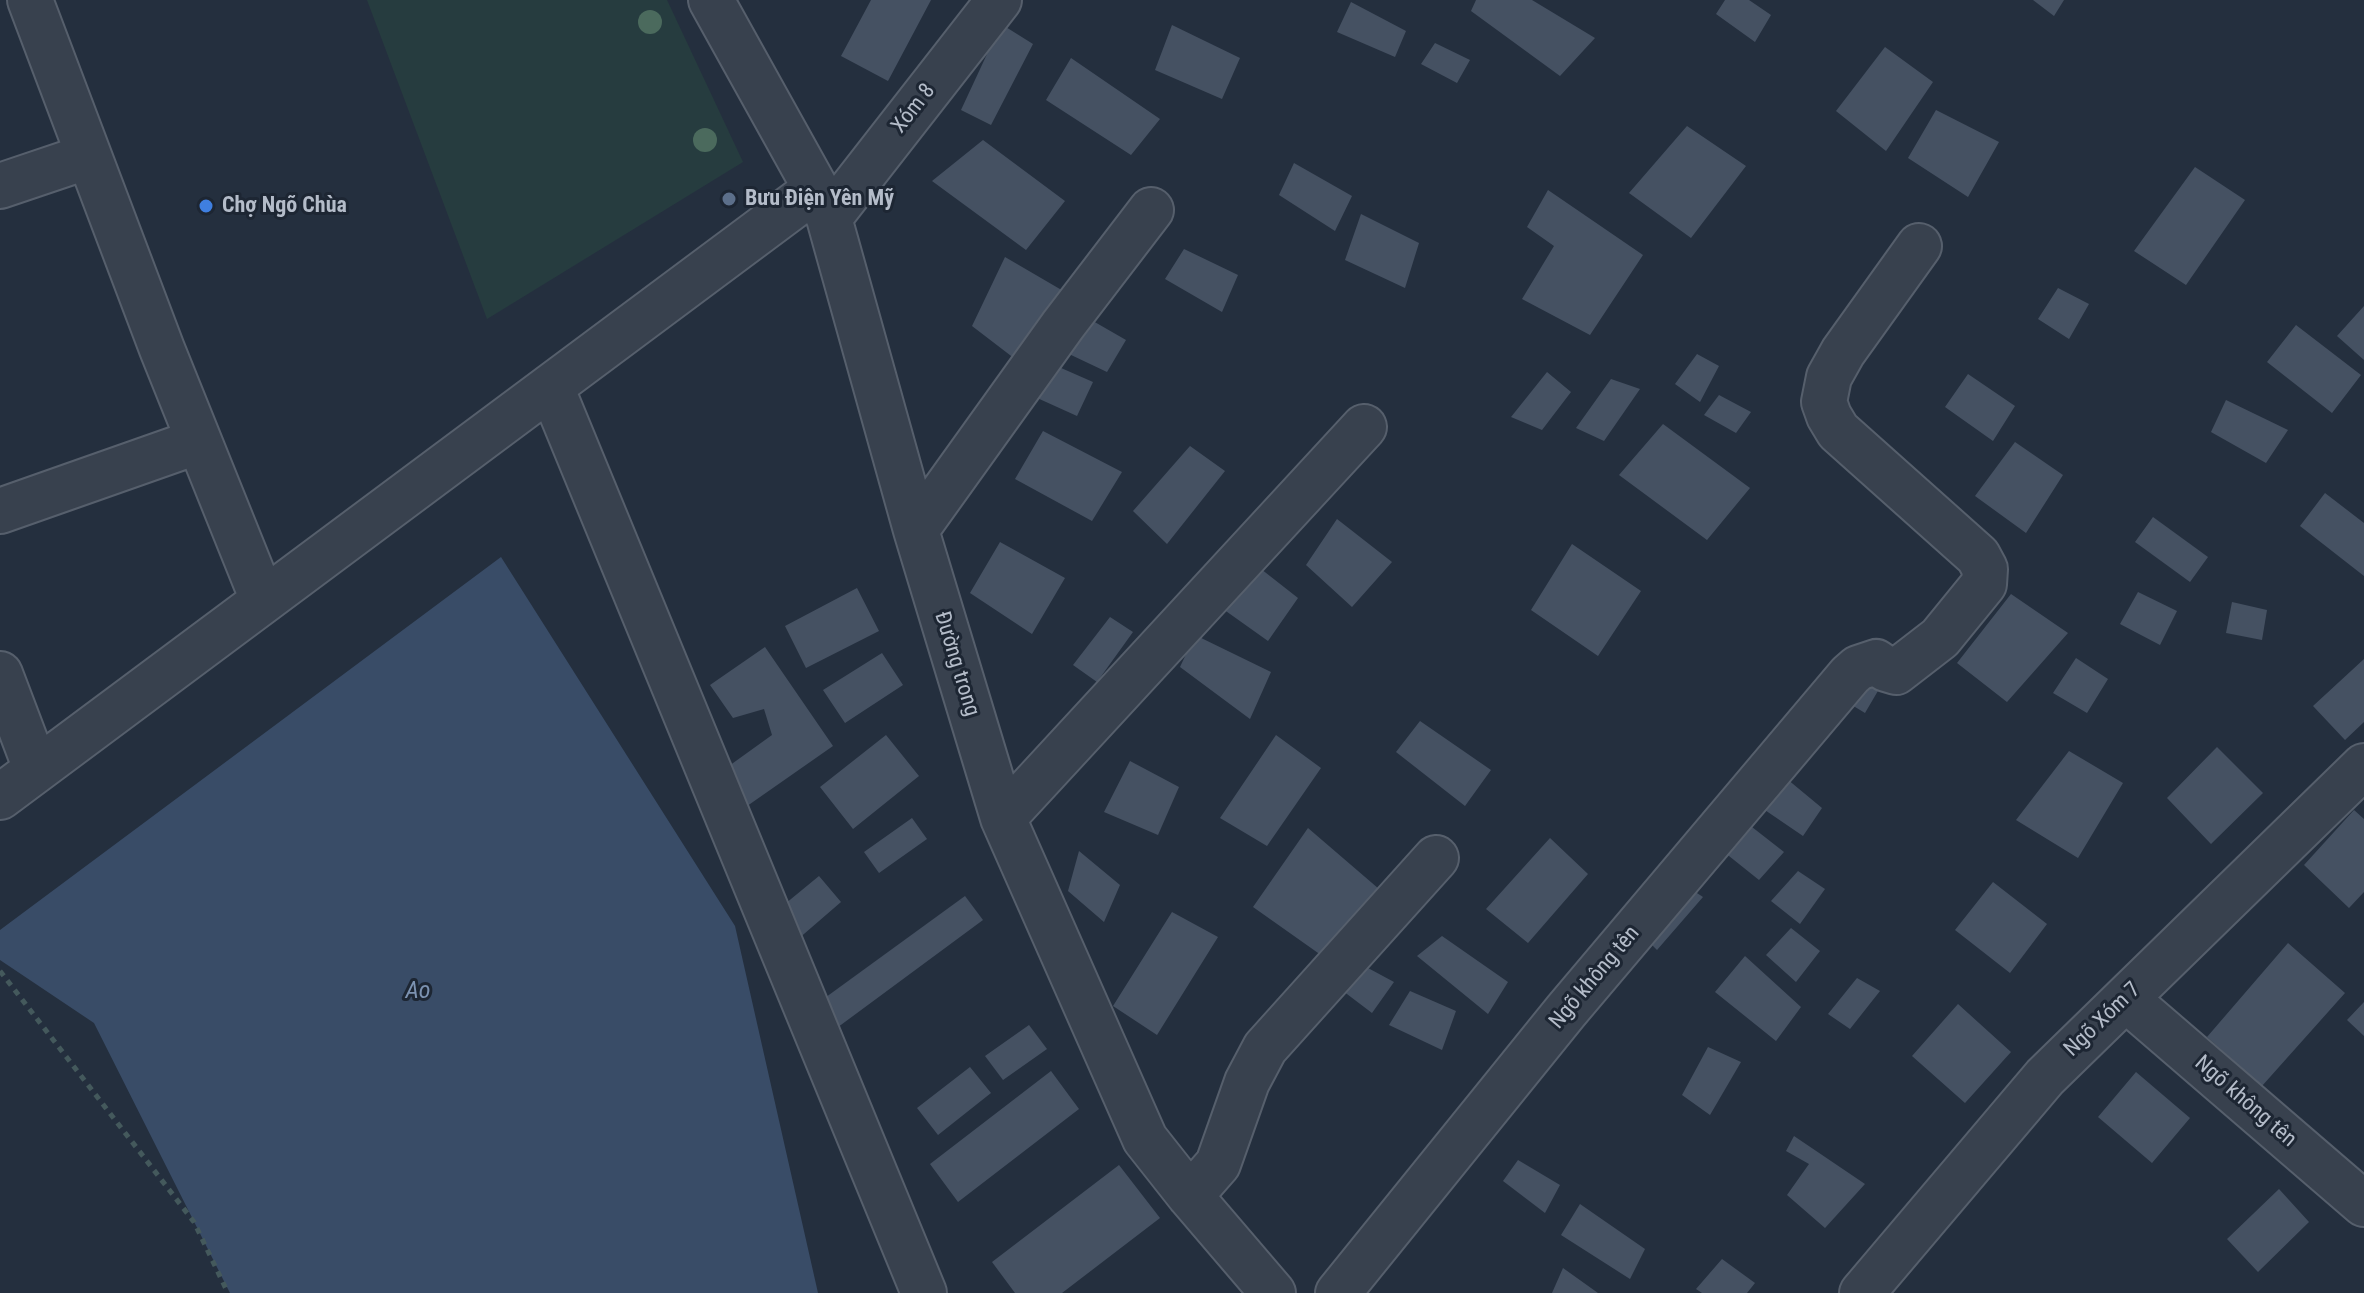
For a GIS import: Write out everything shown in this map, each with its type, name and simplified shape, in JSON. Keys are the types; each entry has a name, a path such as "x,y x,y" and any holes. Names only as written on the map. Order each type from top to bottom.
{"street":[{"path":"0,4 10,0"},
{"path":"30,0 162,349 263,600"},
{"name":"Đường trong","path":"711,0 822,203 1003,818 1145,1139 1273,1293"},
{"name":"Xóm 8","path":"0,797 551,387 822,203 999,0"},
{"path":"0,186 89,156"},
{"path":"916,530 1063,325 1151,210"},
{"name":"Ngõ không tên","path":"1338,1293 1566,1011 1850,675 1858,668 1876,662 1896,672 1940,638 1984,584 1985,569 1978,556 1838,431 1824,402 1829,377 1843,352 1919,246"},
{"path":"551,387 924,1293"},
{"path":"1003,818 1364,427"},
{"path":"0,511 199,441"},
{"path":"0,674 36,769"},
{"name":"Ngõ Xóm 7","path":"1862,1293 2045,1077 2364,766"},
{"path":"1190,1196 1218,1164 1247,1082 1265,1048 1436,858"},
{"name":"Ngõ không tên","path":"2126,999 2364,1204"}],"path":[{"path":"0,971 194,1222 228,1293"}],"green space":[{"path":"367,0 667,0 743,162 487,319"}],"water":[{"name":"Ao","path":"501,557 735,926 818,1293 230,1293 94,1023 0,960 0,930"}],"building":[{"path":"871,0 931,0 888,81 841,56"},
{"path":"1476,0 1532,0 1595,38 1560,76 1471,11"},
{"path":"1725,0 1749,0 1771,15 1755,42 1716,14"},
{"path":"2033,0 2064,0 2054,16"},
{"path":"1351,2 1406,31 1395,57 1337,32"},
{"path":"1001,24 1033,44 991,125 961,110"},
{"path":"1172,25 1240,58 1222,99 1155,70"},
{"path":"1435,43 1470,60 1457,83 1421,64"},
{"path":"1885,47 1933,82 1886,151 1836,111"},
{"path":"1071,58 1160,119 1131,155 1046,100"},
{"path":"1936,110 1999,142 1968,197 1908,158"},
{"path":"1687,126 1746,166 1691,238 1629,193"},
{"path":"983,140 1065,201 1026,250 932,181"},
{"path":"1294,163 1352,196 1335,231 1279,195"},
{"path":"2195,167 2245,200 2186,285 2134,251"},
{"path":"1548,190 1643,255 1590,335 1522,299 1554,246 1527,227"},
{"path":"1361,214 1419,243 1405,288 1345,260"},
{"path":"1184,249 1238,275 1222,312 1165,279"},
{"path":"1005,257 1065,292 1019,362 972,326"},
{"path":"2058,288 2089,304 2069,339 2038,319"},
{"path":"2364,306 2364,360 2337,336"},
{"path":"1086,317 1126,340 1107,372 1069,354"},
{"path":"2296,325 2361,375 2332,413 2267,362"},
{"path":"1697,354 1719,366 1700,402 1675,384"},
{"path":"1052,364 1093,382 1077,416 1035,397"},
{"path":"1547,372 1571,392 1542,430 1511,417"},
{"path":"1968,374 2015,406 1993,441 1945,407"},
{"path":"1611,379 1640,389 1604,441 1576,428"},
{"path":"1719,395 1751,412 1736,433 1704,415"},
{"path":"2226,400 2288,430 2266,463 2211,432"},
{"path":"1663,424 1750,488 1707,540 1619,475"},
{"path":"1043,431 1122,472 1092,521 1015,479"},
{"path":"2015,442 2063,475 2026,533 1975,496"},
{"path":"1190,446 1225,471 1167,544 1133,511"},
{"path":"2325,493 2364,523 2364,576 2300,526"},
{"path":"2153,517 2208,557 2190,582 2135,542"},
{"path":"1337,519 1392,562 1352,607 1306,565"},
{"path":"1000,542 1065,578 1032,634 970,593"},
{"path":"1572,544 1641,591 1598,656 1531,610"},
{"path":"1261,569 1298,598 1268,641 1223,609"},
{"path":"857,588 879,631 806,668 785,626"},
{"path":"2138,592 2177,611 2160,645 2120,624"},
{"path":"2011,594 2068,633 2007,702 1957,663"},
{"path":"2232,602 2267,610 2262,640 2226,633"},
{"path":"1110,617 1133,632 1097,682 1073,665"},
{"path":"1195,635 1271,672 1250,719 1180,667"},
{"path":"765,647 833,746 740,811 715,776 772,735 764,709 733,718 710,685"},
{"path":"882,653 903,685 845,723 823,690"},
{"path":"2076,658 2108,679 2087,713 2053,693"},
{"path":"2364,659 2364,722 2345,740 2313,706"},
{"path":"1882,684 1865,713 1827,690"},
{"path":"1420,721 1491,770 1465,806 1396,752"},
{"path":"886,735 919,776 853,829 820,787"},
{"path":"1276,735 1321,768 1267,846 1220,818"},
{"path":"2217,747 2263,793 2211,844 2167,798"},
{"path":"2069,751 2123,783 2078,858 2016,820"},
{"path":"1130,761 1179,787 1158,835 1104,812"},
{"path":"1787,779 1822,808 1803,836 1759,806"},
{"path":"2354,810 2364,819 2364,892 2349,908 2304,865"},
{"path":"912,818 927,839 879,873 864,852"},
{"path":"1752,827 1784,852 1759,880 1724,852"},
{"path":"1308,828 1379,889 1328,960 1253,907"},
{"path":"1550,838 1588,874 1528,943 1486,909"},
{"path":"1079,851 1120,885 1104,922 1068,891"},
{"path":"1798,871 1825,889 1800,924 1771,901"},
{"path":"819,876 841,902 797,940 774,913"},
{"path":"1671,876 1703,897 1657,950 1631,924"},
{"path":"1993,882 2047,924 2010,973 1955,930"},
{"path":"965,896 983,920 830,1033 811,1008"},
{"path":"1172,912 1218,937 1157,1035 1113,1006"},
{"path":"1791,928 1820,951 1796,982 1766,955"},
{"path":"1442,936 1508,982 1488,1014 1417,956"},
{"path":"2288,943 2345,993 2262,1086 2207,1037"},
{"path":"1745,956 1801,1007 1776,1041 1715,992"},
{"path":"1368,968 1394,982 1372,1013 1343,991"},
{"path":"1857,978 1880,991 1850,1029 1828,1014"},
{"path":"1410,991 1456,1011 1442,1050 1389,1025"},
{"path":"2364,1002 2364,1036 2347,1020"},
{"path":"1958,1004 2011,1052 1965,1103 1912,1056"},
{"path":"1029,1025 1047,1049 1003,1080 985,1056"},
{"path":"1708,1047 1741,1062 1710,1115 1682,1095"},
{"path":"970,1067 991,1093 938,1135 917,1108"},
{"path":"1051,1071 1079,1109 958,1202 930,1164"},
{"path":"2136,1072 2190,1118 2152,1163 2098,1117"},
{"path":"1794,1136 1865,1184 1825,1228 1787,1195 1809,1164 1786,1151"},
{"path":"1518,1160 1560,1185 1545,1213 1503,1181"},
{"path":"1119,1165 1160,1218 1062,1293 1015,1293 992,1262"},
{"path":"2279,1189 2309,1222 2258,1272 2227,1239"},
{"path":"1580,1204 1645,1249 1630,1279 1561,1235"},
{"path":"1722,1259 1755,1283 1747,1293 1702,1293 1696,1289"},
{"path":"1563,1268 1598,1293 1552,1293"}],"place":[{"name":"Bưu Điện Yên Mỹ","path":"729,199"},
{"name":"Chợ Ngõ Chùa","path":"206,206"}]}
